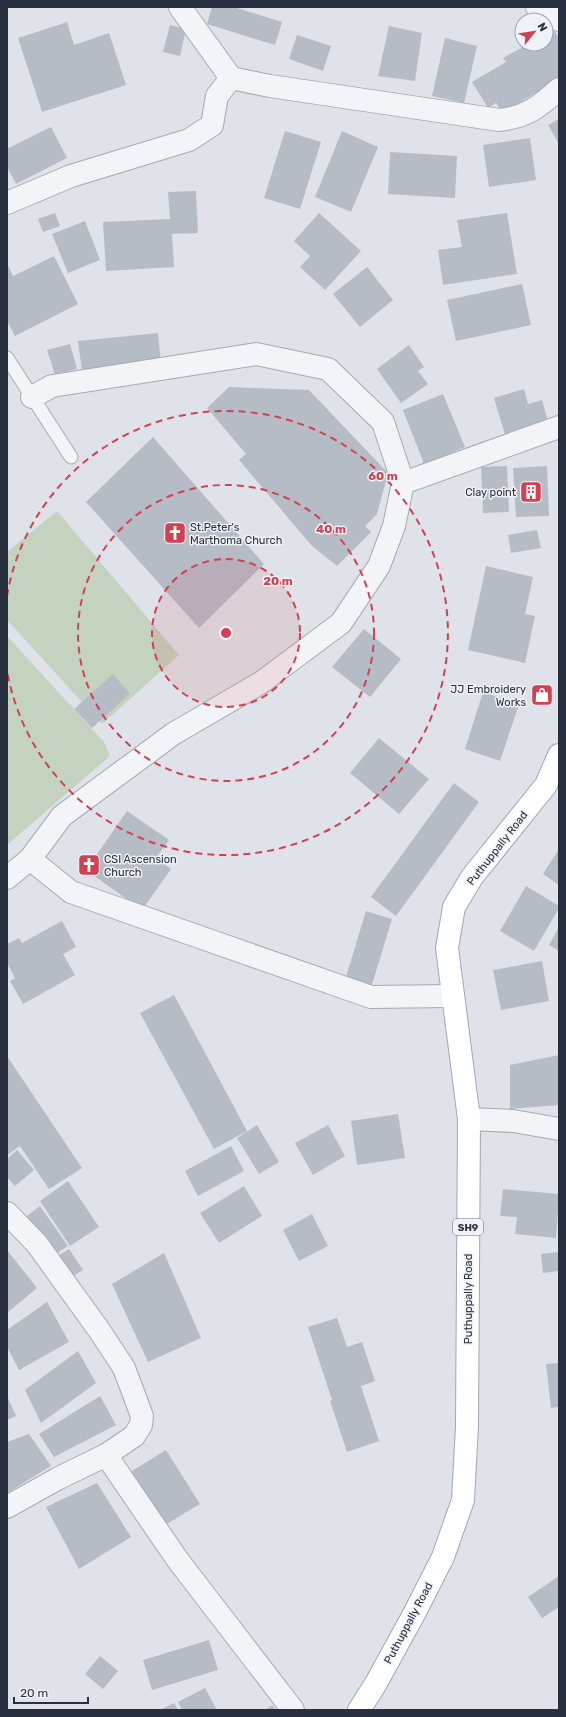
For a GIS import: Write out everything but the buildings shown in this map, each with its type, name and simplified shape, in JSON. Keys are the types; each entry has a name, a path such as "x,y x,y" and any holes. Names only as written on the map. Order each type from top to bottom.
{"main road":[{"name":"Puthuppally Road","path":"359,1710 375,1685 443,1557 463,1500 467,1426 469,1119 447,948 454,907 472,877 546,785 559,756"}],"street":[{"path":"180,7 230,78 270,86 500,120 516,118 532,111 559,89"},
{"path":"537,7 559,20"},
{"path":"7,203 71,176 190,140 212,125 217,96 230,78"},
{"path":"7,878 30,859 62,816 173,734 262,682 341,623 379,566 394,526 403,483 383,422 328,369 256,354 52,386 32,397"},
{"path":"403,483 559,426"},
{"path":"30,859 71,892 371,997 453,996"},
{"path":"469,1119 513,1121 559,1129"},
{"path":"7,1213 37,1244 99,1330 124,1368 139,1404 142,1416 141,1425 134,1436 106,1455 57,1479 7,1507"},
{"path":"106,1455 177,1558 293,1710"}],"lane":[{"path":"7,358 71,457"}],"green space":[{"path":"57,511 179,655 102,724 7,620 7,552"},
{"path":"7,636 104,742 110,756 7,845"}],"place":[{"name":"Clay point","path":"531,492"},
{"name":"St.Peter's Marthoma Church","path":"175,533"},
{"name":"JJ Embroidery Works","path":"542,695"},
{"name":"CSI Ascension Church","path":"89,865"}]}
